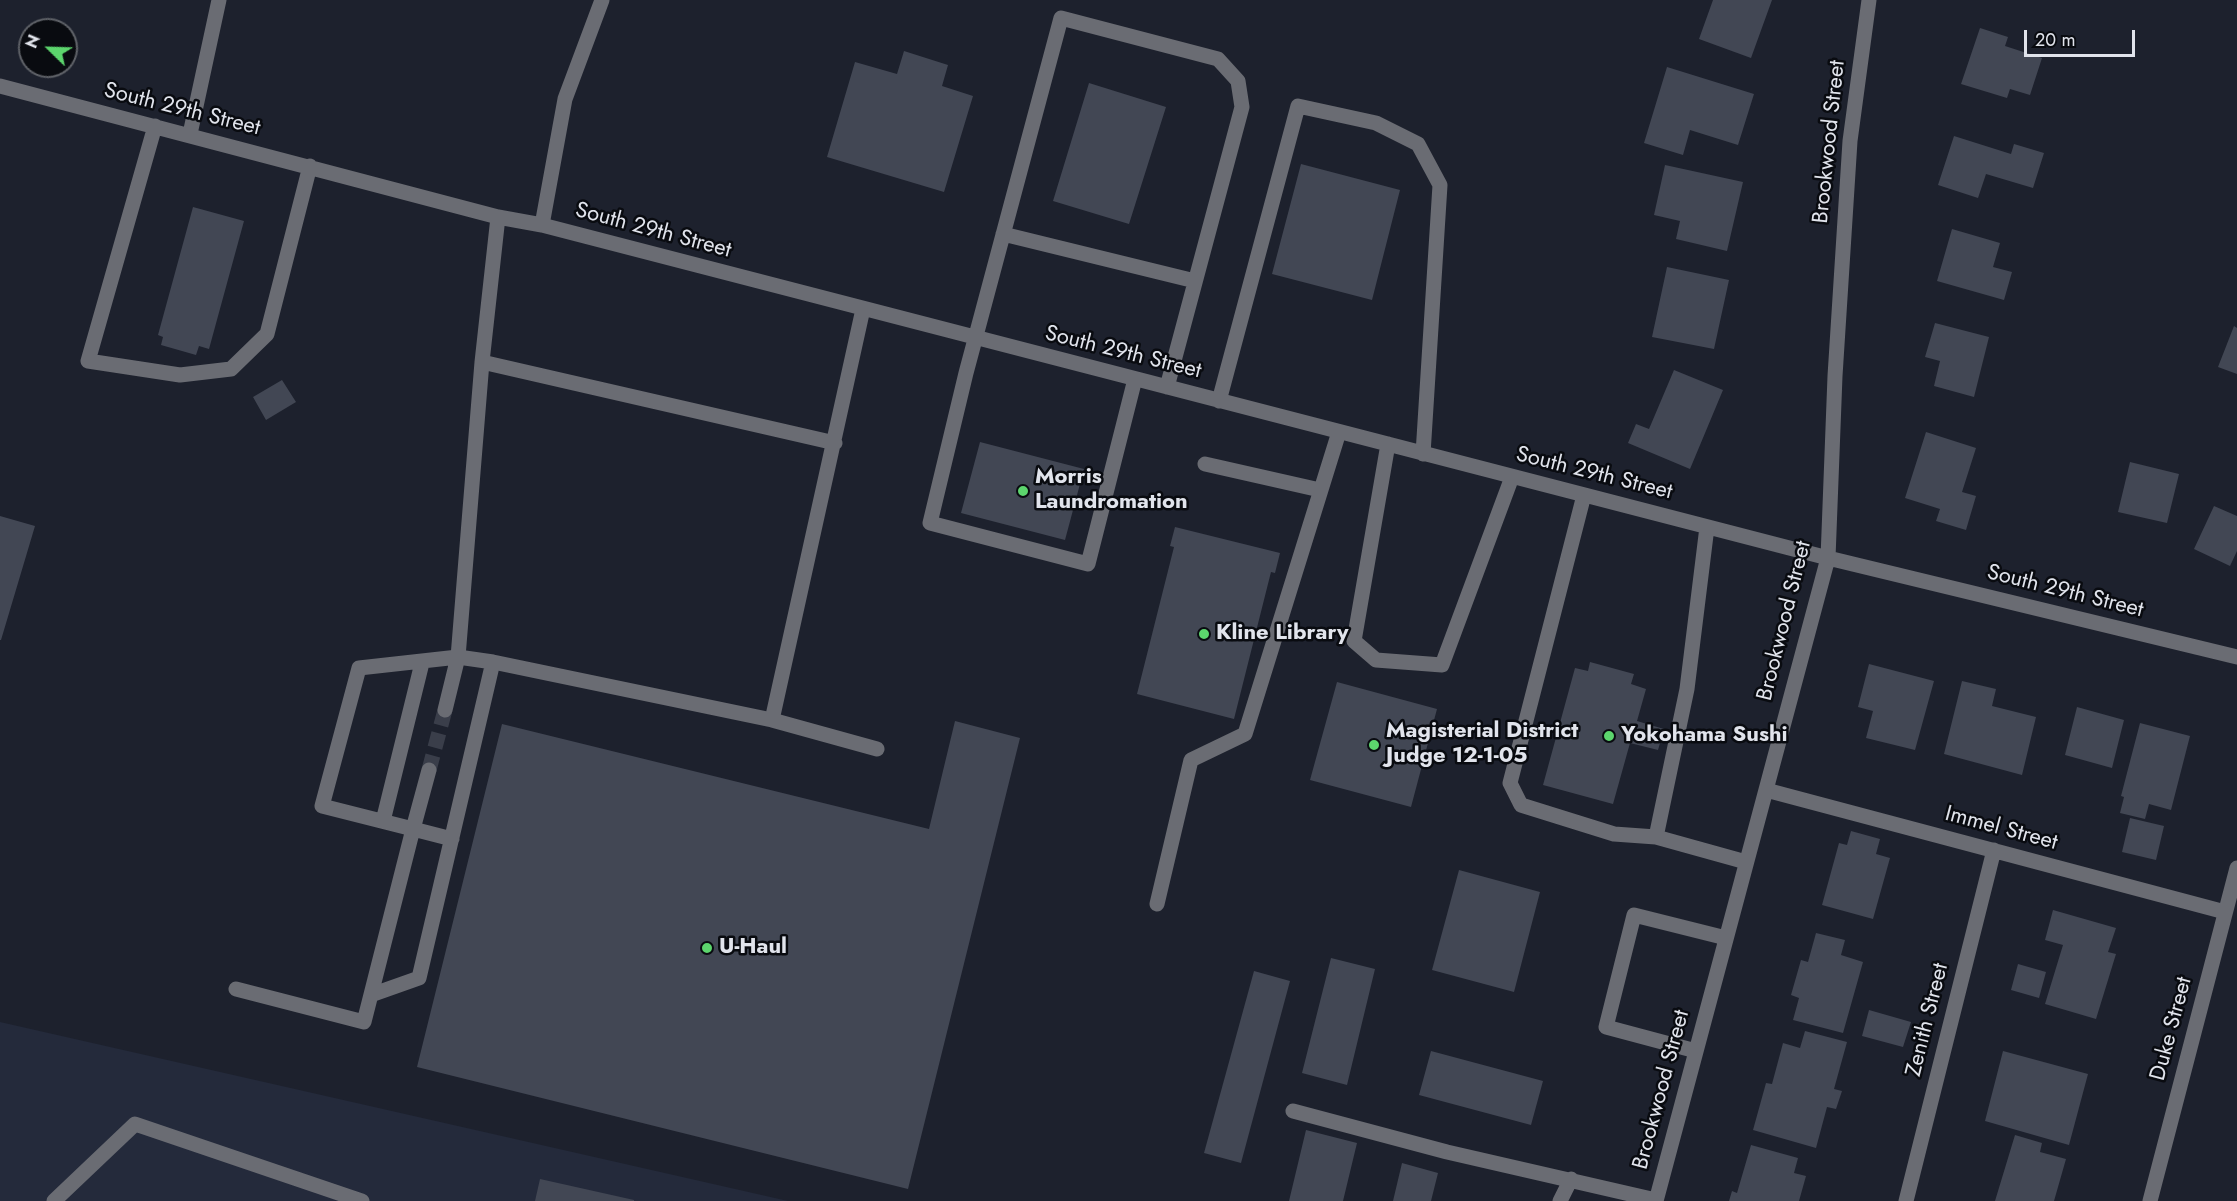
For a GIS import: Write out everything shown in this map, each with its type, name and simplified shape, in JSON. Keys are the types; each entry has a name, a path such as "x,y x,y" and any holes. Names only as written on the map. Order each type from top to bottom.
{"street":[{"path":"190,134 219,0"},
{"path":"542,225 565,99 602,0"},
{"name":"Brookwood Street","path":"1656,1201 1828,558 1835,376 1850,141 1869,0"},
{"path":"1135,379 1088,564 930,523 976,338 1061,18 1218,59 1238,81 1242,107 1167,387"},
{"name":"South 29th Street","path":"0,86 190,134 498,217 542,225 1828,558 2237,657"},
{"path":"1219,401 1298,106 1376,123 1419,144 1440,185 1423,454"},
{"path":"155,126 88,361 180,375 231,369 267,333 310,166"},
{"path":"445,710 458,657 482,362 498,217"},
{"path":"1003,234 1195,281"},
{"path":"772,720 863,309"},
{"path":"482,362 835,443"},
{"path":"1156,904 1191,760 1245,734 1339,432"},
{"path":"1388,444 1354,641 1376,660 1442,665 1512,477"},
{"path":"1205,464 1320,490"},
{"path":"1584,495 1510,783 1521,805 1614,834 1656,837 1746,862"},
{"path":"1656,837 1687,689 1707,527"},
{"path":"452,839 322,806 359,668 422,663 458,657 493,662 772,720 877,749"},
{"path":"371,995 419,978 493,662"},
{"path":"383,821 422,663"},
{"path":"236,989 364,1022 429,770"},
{"name":"Immel Street","path":"1766,790 2225,912"},
{"name":"Zenith Street","path":"1906,1201 1994,850"},
{"name":"Duke Street","path":"2150,1201 2237,867"},
{"path":"1696,1052 1606,1027 1634,915 1726,938"},
{"path":"1293,1111 1447,1152 1571,1179 1656,1201"},
{"path":"54,1201 135,1124 362,1201"},
{"path":"1560,1201 1571,1179"}],"shaded area":[{"path":"0,1022 788,1201 0,1201"}],"building":[{"path":"1713,0 1772,0 1751,58 1699,39"},
{"path":"1980,28 2008,37 2005,46 2042,58 2030,95 2010,89 2007,98 1961,84"},
{"path":"904,51 948,65 942,86 973,96 944,192 827,157 855,62 897,74"},
{"path":"1667,67 1754,94 1738,145 1690,130 1683,155 1644,143"},
{"path":"1089,83 1166,107 1129,224 1053,201"},
{"path":"1954,136 2011,154 2014,144 2044,153 2033,188 1986,174 1978,198 1938,185"},
{"path":"1301,164 1400,190 1372,300 1272,274"},
{"path":"1665,165 1743,182 1727,251 1676,239 1680,221 1654,215"},
{"path":"193,207 244,221 209,349 199,346 196,355 161,345 163,337 158,335"},
{"path":"1952,229 2000,243 1993,267 2012,272 2004,300 1937,281"},
{"path":"1667,267 1729,280 1714,349 1652,337"},
{"path":"1935,323 1989,337 1974,397 1934,386 1940,361 1925,357"},
{"path":"2234,326 2237,328 2237,374 2218,367"},
{"path":"1674,370 1723,390 1690,469 1628,443 1636,424 1649,429"},
{"path":"282,380 296,402 266,420 253,397"},
{"path":"1926,432 1976,448 1962,492 1976,496 1966,530 1936,521 1940,509 1905,498"},
{"name":"Morris Laundromation","path":"980,442 1084,469 1065,540 961,513"},
{"path":"2130,462 2179,474 2167,523 2118,512"},
{"path":"2214,506 2237,516 2237,551 2230,566 2194,549"},
{"path":"0,516 35,526 1,640 0,640"},
{"name":"Kline Library","path":"1175,527 1280,553 1275,573 1271,572 1234,719 1137,694 1174,547 1170,546"},
{"name":"Yokohama Sushi","path":"1590,662 1634,674 1631,684 1646,689 1637,721 1664,729 1658,750 1630,743 1613,804 1543,785 1575,668 1588,671"},
{"path":"1869,664 1934,681 1915,750 1866,738 1873,711 1858,707"},
{"path":"1962,681 1996,689 1992,706 2036,717 2022,775 1944,754"},
{"name":"Magisterial District Judge 12-1-05","path":"1337,682 1437,709 1411,807 1310,780"},
{"path":"2077,707 2124,720 2112,768 2065,755"},
{"name":"U-Haul","path":"955,721 1020,738 908,1189 417,1067 502,724 929,829"},
{"path":"2140,723 2190,736 2171,810 2149,804 2145,819 2120,813 2124,797 2121,796"},
{"path":"2130,818 2164,826 2156,860 2122,852"},
{"path":"1851,831 1880,839 1876,854 1890,858 1873,919 1822,905 1839,843 1847,845"},
{"path":"1459,870 1540,892 1514,992 1432,970"},
{"path":"2053,910 2116,928 2108,952 2116,954 2096,1019 2045,1004 2063,945 2045,940"},
{"path":"1816,933 1845,940 1841,955 1863,962 1843,1033 1793,1020 1799,998 1791,995 1801,960 1808,962"},
{"path":"1331,958 1375,969 1347,1085 1302,1073"},
{"path":"2018,964 2046,972 2039,998 2011,990"},
{"path":"1254,971 1290,981 1241,1163 1204,1153"},
{"path":"1869,1010 1911,1022 1903,1047 1862,1036"},
{"path":"1805,1031 1847,1042 1834,1089 1842,1091 1836,1109 1827,1107 1816,1148 1753,1130 1766,1083 1772,1084 1783,1043 1800,1048"},
{"path":"1431,1051 1543,1081 1531,1125 1419,1095"},
{"path":"2003,1051 2088,1074 2069,1145 1985,1121"},
{"path":"1306,1130 1357,1143 1343,1201 1289,1201"},
{"path":"2015,1135 2042,1143 2040,1152 2066,1159 2054,1201 1995,1201"},
{"path":"1751,1145 1798,1158 1794,1173 1806,1176 1799,1201 1729,1201 1732,1191 1737,1193"},
{"path":"1402,1163 1438,1173 1431,1201 1393,1201"},
{"path":"540,1179 634,1200 634,1201 535,1201"}],"tunnel":[{"path":"429,770 445,710"}],"place":[{"name":"Morris Laundromation","path":"1023,491"},
{"name":"Kline Library","path":"1204,634"},
{"name":"Yokohama Sushi","path":"1609,736"},
{"name":"Magisterial District Judge 12-1-05","path":"1374,745"},
{"name":"U-Haul","path":"707,948"}]}
